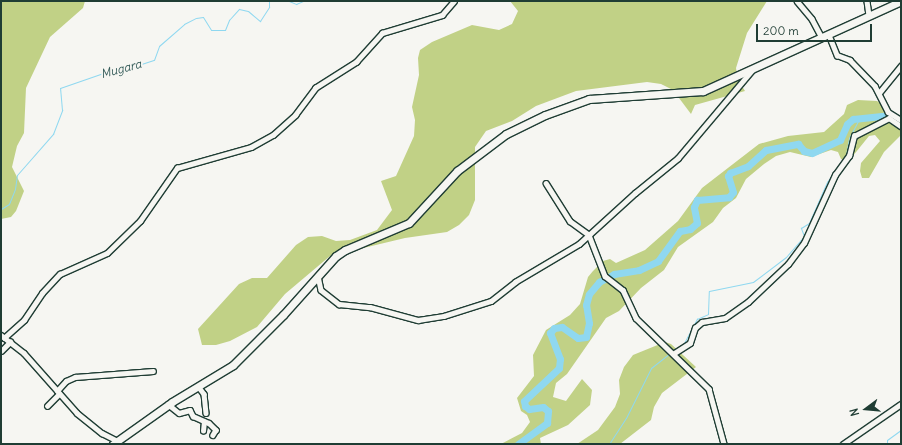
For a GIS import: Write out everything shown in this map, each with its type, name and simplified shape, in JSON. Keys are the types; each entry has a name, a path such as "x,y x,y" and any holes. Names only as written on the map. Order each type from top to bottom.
{"main road":[{"path":"115,442 168,404 240,359 318,276 345,250 409,223 457,171 492,142 545,115 604,97 703,91 901,2"}],"street":[{"path":"115,442 90,424 58,392 24,353 3,337 24,320 42,293 60,274 107,253 140,222 177,168 251,147 273,135 295,115 315,88 356,62 386,31 442,15 454,1"},
{"path":"797,1 812,18 822,38"},
{"path":"867,1 869,16"},
{"path":"829,35 837,55 850,60 879,92 888,112 901,120"},
{"path":"879,92 901,66"},
{"path":"318,276 321,290 339,304 360,305 424,321 491,301 515,282 580,244 678,158 752,70"},
{"path":"673,354 690,343 695,328 702,322 725,318 748,302 791,261 804,243 835,175 849,156 854,136 889,118 901,126"},
{"path":"546,183 570,221 589,235 605,276 623,290 636,318 710,389 724,444"},
{"path":"1,351 10,342"},
{"path":"47,406 66,381 75,377 153,371"},
{"path":"198,386 204,394 206,413"},
{"path":"168,404 179,413 190,410 193,416 209,423 216,430 213,435"},
{"path":"843,444 901,404"},
{"path":"203,431 204,422"}],"green space":[{"path":"1,1 85,1 83,8 50,37 26,88 24,133 17,146 12,167 24,191 16,211 11,217 1,219"},
{"path":"510,1 767,1 747,33 736,68 738,80 745,91 695,105 691,114 673,90 661,84 647,82 576,91 536,106 512,121 486,131 475,147 475,200 469,215 459,225 447,232 405,238 330,256 285,294 257,327 230,341 216,345 202,345 198,329 239,284 252,278 267,278 296,245 308,237 322,236 336,241 350,240 377,230 392,210 381,181 396,176 414,136 415,120 412,107 419,75 418,58 420,50 432,42 472,25 499,30 512,24 518,11"},
{"path":"858,100 877,101 901,119 901,135 884,152 869,178 862,178 860,171 861,163 880,141 875,135 869,136 848,162 841,159 838,152 831,150 811,157 790,152 776,156 764,164 746,179 736,198 723,208 713,222 678,247 664,270 641,288 619,311 606,318 567,374 556,383 553,397 566,401 582,379 592,390 590,405 568,425 540,438 541,444 501,444 522,433 530,422 527,415 521,411 517,398 534,376 533,355 546,330 570,315 580,304 588,277 603,261 610,259 616,263 645,250 678,221 702,188 759,144 788,136 824,132 844,114 847,105"},
{"path":"665,342 671,344 696,367 662,393 654,407 651,420 620,444 577,444 598,430 615,407 620,394 619,380 624,367 633,355"}],"waterway":[{"name":"Mugara","path":"1,209 9,204 15,189 17,175 53,134 62,110 60,88 115,69 126,69 154,60 159,46 184,24 196,18 203,17 211,30 225,30 229,20 239,9 248,11 260,21 269,7 269,1"},
{"name":"Mugara","path":"289,1 296,4 303,1"},
{"path":"518,444 547,423 548,411 543,407 529,409 525,406 524,401 559,368 560,359 550,333 554,328 562,327 578,338 586,337 589,323 586,305 589,294 599,282 614,274 639,270 658,261 680,231 690,229 697,223 694,207 697,200 729,197 733,192 728,176 730,173 748,166 766,150 798,144 804,151 812,153 840,140 847,124 853,119 889,115 897,119"},
{"path":"672,351 683,345 697,319 708,314 709,291 753,282 786,257 804,236 801,228 809,223 827,182 846,155 849,138 859,119"},
{"path":"609,444 626,418 651,368 670,353"},
{"path":"887,444 887,440 901,430"}]}
